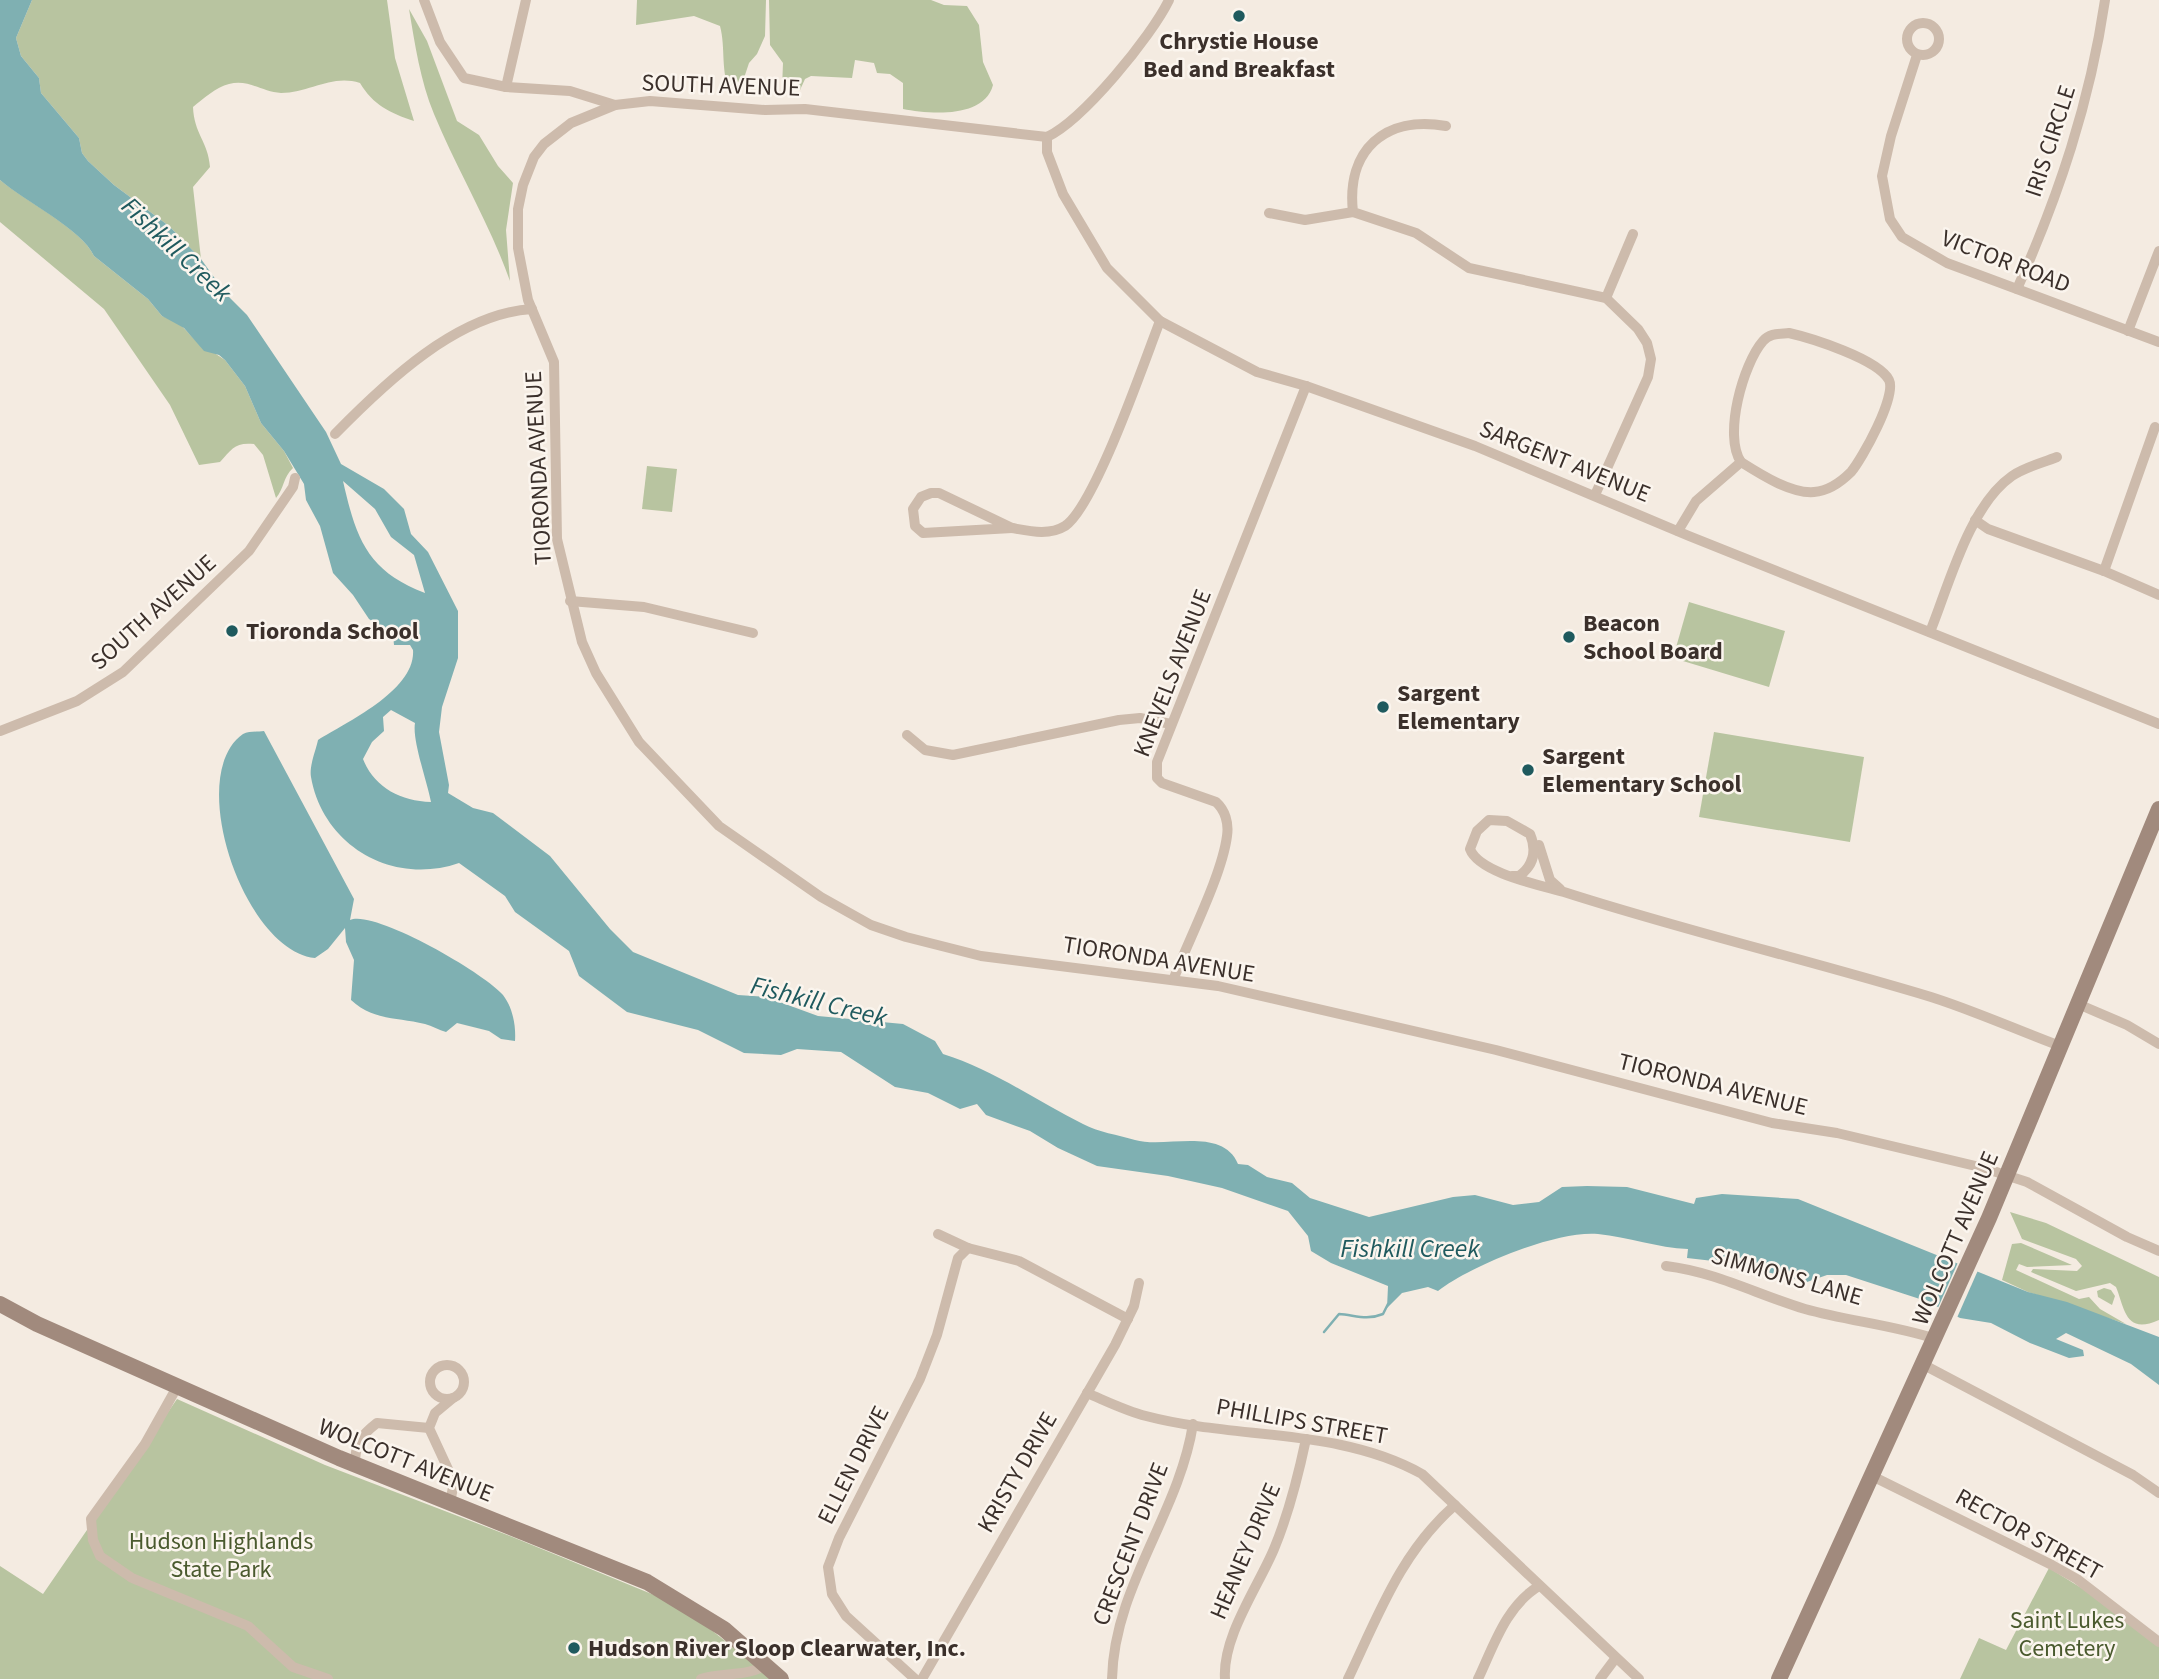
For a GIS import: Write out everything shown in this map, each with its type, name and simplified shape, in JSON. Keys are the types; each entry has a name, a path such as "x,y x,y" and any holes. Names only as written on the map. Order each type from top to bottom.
{"main road":[{"name":"WOLCOTT AVENUE","path":"1779,1679 1938,1336 2005,1182 2159,809"},
{"name":"WOLCOTT AVENUE","path":"0,1304 37,1324 355,1465 647,1582 724,1629 759,1672 782,1679"}],"street":[{"path":"424,0 440,42 459,74 477,83 570,91 615,104"},
{"path":"506,87 526,0"},
{"path":"1047,137 1068,124 1141,45 1169,0"},
{"name":"IRIS CIRCLE","path":"2017,289 2057,193 2097,59 2105,0"},
{"name":"VICTOR ROAD","path":"1917,55 1891,136 1882,176 1890,219 1902,237 1927,254 2159,342"},
{"name":"SOUTH AVENUE","path":"532,309 518,248 517,227 523,185 530,166 538,150 559,132 615,104 650,101 765,110 805,109 1047,137"},
{"path":"1353,212 1352,176 1366,149 1404,124 1421,122 1446,127"},
{"name":"SARGENT AVENUE","path":"1047,137 1047,152 1063,194 1107,268 1160,321 1257,372 1306,386 1475,446 1678,531 2159,724"},
{"path":"1269,213 1305,220 1353,212 1416,233 1469,268 1606,298 1638,329 1647,343 1651,359 1648,377 1595,495"},
{"path":"1606,298 1633,234"},
{"path":"2128,331 2159,251"},
{"path":"335,434 383,389 449,338 506,311 532,309"},
{"name":"TIORONDA AVENUE","path":"532,309 554,362 557,539 570,601 596,673 639,741 719,826 821,897 871,925 981,956 1174,978 1496,1050 1772,1123 1837,1133 2005,1182 2159,1251"},
{"path":"1012,528 939,493 921,497 913,509 915,526 923,533 1012,528 1048,532 1073,519 1101,469 1160,321"},
{"path":"1789,333 1810,337 1871,365 1889,380 1888,402 1860,459 1831,488 1804,492 1741,462 1732,440 1739,393 1762,342 1772,334 1789,333"},
{"name":"KNEVELS AVENUE","path":"1174,978 1227,835 1223,808 1216,802 1157,778 1157,762 1273,476 1306,386"},
{"path":"2104,571 2155,427"},
{"path":"1930,632 1975,520 1992,495 2013,475 2057,457"},
{"path":"1678,531 1696,500 1741,462"},
{"name":"SOUTH AVENUE","path":"0,731 77,701 123,672 249,551 293,487 295,478"},
{"path":"1975,520 1988,529 2159,594"},
{"path":"570,601 644,607 752,633"},
{"path":"907,735 925,750 953,755 1119,720 1140,719 1171,724"},
{"path":"1565,893 1550,880 1538,843 1530,834 1507,821 1495,819 1482,825 1472,841 1470,849 1473,857 1511,876 1565,893 1931,997 2060,1046"},
{"path":"1511,876 1519,876 1532,863 1534,853 1530,834"},
{"path":"2078,1004 2127,1025 2159,1044"},
{"path":"938,1234 968,1248 1019,1261 1128,1320"},
{"name":"ELLEN DRIVE","path":"915,1679 846,1616 832,1594 828,1567 839,1538 920,1379 937,1335 958,1258 968,1248"},
{"name":"SIMMONS LANE","path":"1666,1266 1712,1274 1804,1308 1938,1336"},
{"name":"KRISTY DRIVE","path":"922,1679 1128,1320 1139,1283"},
{"path":"1924,1365 2133,1475 2159,1493"},
{"path":"177,1387 145,1444 118,1477 91,1519 93,1540 100,1556 132,1578 248,1626 293,1667 328,1679"},
{"name":"PHILLIPS STREET","path":"1087,1393 1147,1416 1306,1439 1369,1451 1396,1460 1422,1474 1639,1679"},
{"path":"450,1503 454,1482 429,1428 435,1413 453,1398"},
{"path":"355,1465 355,1447 359,1438 377,1423 429,1428"},
{"name":"CRESCENT DRIVE","path":"1112,1679 1113,1647 1121,1615 1180,1479 1193,1424"},
{"name":"HEANEY DRIVE","path":"1224,1679 1226,1656 1232,1637 1275,1548 1290,1507 1306,1439"},
{"name":"RECTOR STREET","path":"1872,1476 2061,1570 2159,1642"},
{"path":"1348,1679 1402,1567 1430,1526 1455,1505"},
{"path":"1478,1679 1515,1606 1539,1586"},
{"path":"1600,1679 1615,1659"},
{"path":"701,1679 759,1672"}],"green space":[{"path":"32,0 387,0 395,58 414,121 383,107 360,83 349,81 330,82 281,93 243,83 229,84 215,90 193,107 210,167 193,187 201,259 169,226 114,185 88,161 82,153 79,138 41,93 39,78 21,56 16,38"},
{"path":"637,0 766,0 765,36 757,54 749,63 739,93 731,93 728,85 720,26 694,16 636,25"},
{"path":"769,0 931,0 944,5 967,6 979,25 983,62 993,85 988,96 979,104 941,113 903,109 903,83 890,74 877,73 874,63 855,60 852,78 811,76 805,79 800,90 782,88 783,63 770,45"},
{"path":"409,9 427,41 457,121 479,135 498,166 513,183 506,230 510,281 429,101"},
{"path":"0,180 66,226 88,246 94,256 148,299 162,316 178,322 196,341 225,360 245,386 261,423 284,451 293,468 276,498 263,455 254,444 238,445 220,462 199,465 170,405 104,309 0,222"},
{"path":"647,466 677,469 672,512 642,509"},
{"path":"1689,602 1785,631 1769,687 1673,658"},
{"path":"1714,732 1864,757 1850,842 1699,817"},
{"path":"2010,1212 2046,1223 2159,1277 2159,1320 2148,1324 2133,1322 2125,1311 2116,1287 2110,1283 2076,1291 2031,1272 2033,1269 2077,1271 2082,1266 2076,1259 2022,1239"},
{"path":"2021,1243 2072,1265 2027,1267 2019,1264 2016,1270 2079,1299 2089,1297 2100,1309 2126,1324 2028,1292 2002,1280 2012,1244"},
{"path":"2104,1288 2111,1290 2115,1296 2112,1305 2098,1297 2097,1291"},
{"name":"Hudson Highlands State Park","path":"177,1399 325,1465 510,1536 681,1606 773,1679 0,1679 0,1566 43,1594"},
{"name":"Saint Lukes Cemetery","path":"2049,1568 2159,1644 2159,1679 1960,1679 1979,1638 2006,1650"}],"water":[{"name":"Fishkill Creek","path":"0,0 32,0 16,38 21,56 39,78 41,93 79,138 82,153 114,185 169,226 201,259 226,294 247,315 326,432 341,464 384,489 404,509 411,534 428,552 458,611 458,658 442,707 439,732 449,785 448,793 473,808 493,813 550,856 610,929 633,952 738,995 766,997 818,1016 903,1024 935,1041 943,1054 997,1077 1089,1127 1147,1142 1192,1141 1219,1145 1230,1152 1238,1164 1248,1165 1267,1177 1292,1183 1310,1198 1369,1217 1453,1197 1475,1195 1513,1205 1539,1202 1562,1187 1627,1187 1694,1204 1696,1198 1722,1194 1798,1199 2028,1292 2067,1302 2159,1337 2159,1385 2131,1364 2066,1333 2056,1339 2083,1350 2084,1356 2069,1358 2030,1343 1991,1323 1960,1318 1926,1301 1846,1275 1827,1275 1807,1282 1731,1263 1687,1258 1688,1249 1598,1234 1560,1238 1515,1252 1471,1271 1438,1291 1428,1287 1402,1293 1387,1308 1388,1286 1331,1263 1311,1251 1308,1236 1288,1211 1222,1188 1168,1176 1097,1166 1058,1148 1030,1131 986,1115 977,1104 960,1109 928,1093 895,1087 841,1052 797,1049 781,1055 744,1053 698,1030 627,1012 579,976 569,951 515,912 505,896 459,863 434,869 410,869 386,864 346,841 330,823 318,801 311,777 318,740 362,714 392,691 411,665 413,650 410,645 394,645 393,635 369,619 353,595 333,573 320,526 306,500 304,484 284,451 261,423 245,386 225,360 219,355 204,351 184,328 162,316 148,299 94,256 78,236 0,180","holes":["343,481 375,509 391,537 414,555 425,593 390,574 367,550 353,519","391,710 415,723 418,750 431,802 409,799 390,791 374,777 363,759 372,742 384,731 383,717"]},
{"path":"264,731 354,899 350,920 363,919 404,933 453,959 493,985 503,995 511,1011 515,1041 501,1039 489,1031 457,1023 446,1032 425,1024 368,1012 351,1000 354,960 346,942 345,928 328,949 315,958 289,948 265,926 245,895 230,859 221,821 219,785 226,755 243,734"}],"pier":[{"path":"1959,1260 1979,1268 1956,1320 1937,1310"}],"waterway":[{"path":"1324,1332 1339,1314 1377,1316 1383,1314 1388,1304"}],"place":[{"name":"Chrystie House Bed and Breakfast","path":"1239,16"},
{"name":"Tioronda School","path":"232,631"},
{"name":"Beacon School Board","path":"1569,637"},
{"name":"Sargent Elementary","path":"1383,707"},
{"name":"Sargent Elementary School","path":"1528,770"},
{"name":"Hudson River Sloop Clearwater, Inc.","path":"574,1648"}]}
